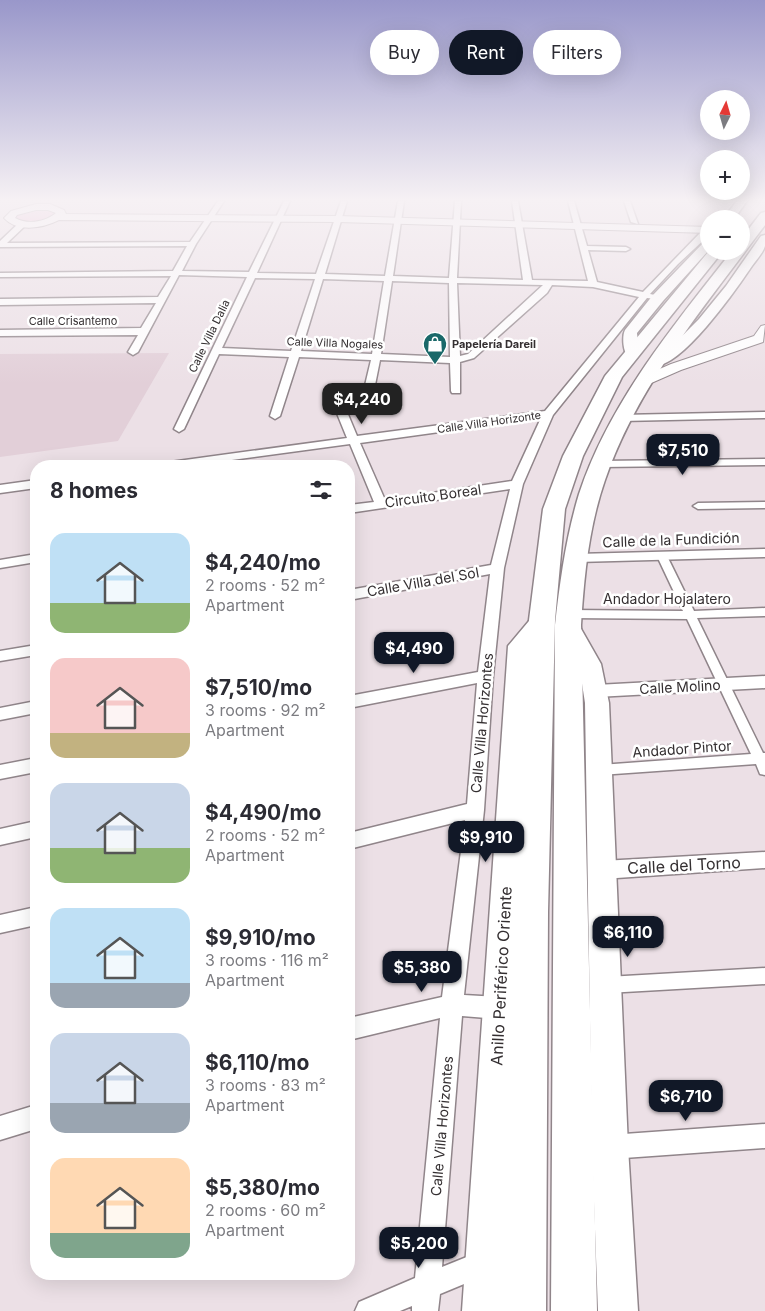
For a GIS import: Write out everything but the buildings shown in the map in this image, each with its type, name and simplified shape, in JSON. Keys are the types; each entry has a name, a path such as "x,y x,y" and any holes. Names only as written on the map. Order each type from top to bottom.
{"highway":[{"name":"Anillo Periférico Oriente","path":"574,1311 554,510 573,456 594,411 614,376 700,262"},
{"name":"Anillo Periférico Oriente","path":"523,1311 531,912 558,631 577,558 594,479 621,418 644,380 731,262"}],"main road":[{"name":"Anillo Periférico Oriente","path":"632,352 630,333 658,298 697,262"},
{"name":"Anillo Periférico Oriente","path":"658,362 674,352 726,295 748,262"},
{"name":"Anillo Periférico Oriente","path":"482,1311 519,646 558,631"},
{"path":"558,631 590,664 596,691 600,770 610,1147 618,1311"}],"street":[{"path":"133,352 183,262"},
{"name":"Calle Villa Dalia","path":"178,429 259,262"},
{"path":"275,416 324,262"},
{"path":"381,504 341,411 367,400 376,357 391,262"},
{"path":"455,262 456,391"},
{"path":"524,262 528,282"},
{"path":"588,262 593,284"},
{"name":"Calle Villa Horizontes","path":"426,1300 452,1004 475,810 485,676 497,568 517,484 548,414 674,262"},
{"path":"0,275 178,273 593,284 658,298"},
{"path":"455,360 472,356 544,292 549,283"},
{"path":"0,302 162,300"},
{"path":"644,380 759,339 765,329"},
{"name":"Calle Crisantemo","path":"0,333 137,332 145,330"},
{"name":"Calle Villa Nogales","path":"215,351 455,360"},
{"name":"Calle Villa Horizonte","path":"207,460 548,414"},
{"path":"621,418 765,415"},
{"path":"601,464 765,462"},
{"name":"Circuito Boreal","path":"355,508 517,484"},
{"path":"0,489 30,485"},
{"path":"698,506 765,505"},
{"name":"Calle de la Fundición","path":"577,558 765,553"},
{"path":"662,556 723,684 763,762"},
{"path":"0,564 30,559"},
{"name":"Calle Villa del Sol","path":"355,594 497,568"},
{"name":"Andador Hojalatero","path":"558,631 691,615 765,612"},
{"path":"0,656 30,651"},
{"path":"355,701 485,676"},
{"name":"Calle Molino","path":"596,691 765,682"},
{"path":"0,714 30,708"},
{"name":"Andador Pintor","path":"600,770 763,762"},
{"path":"0,772 30,766"},
{"path":"355,839 475,810"},
{"path":"0,837 30,830"},
{"name":"Calle del Torno","path":"602,870 765,860"},
{"path":"0,924 30,917"},
{"path":"606,986 765,976"},
{"path":"355,1028 452,1004 499,1008"},
{"path":"0,1128 30,1119"},
{"path":"610,1147 765,1136"},
{"path":"368,1311 426,1300 485,1262"}],"shaded area":[{"path":"169,353 118,441 0,457 0,354"}],"place":[{"name":"Papelería Dareil","path":"435,365"}]}
